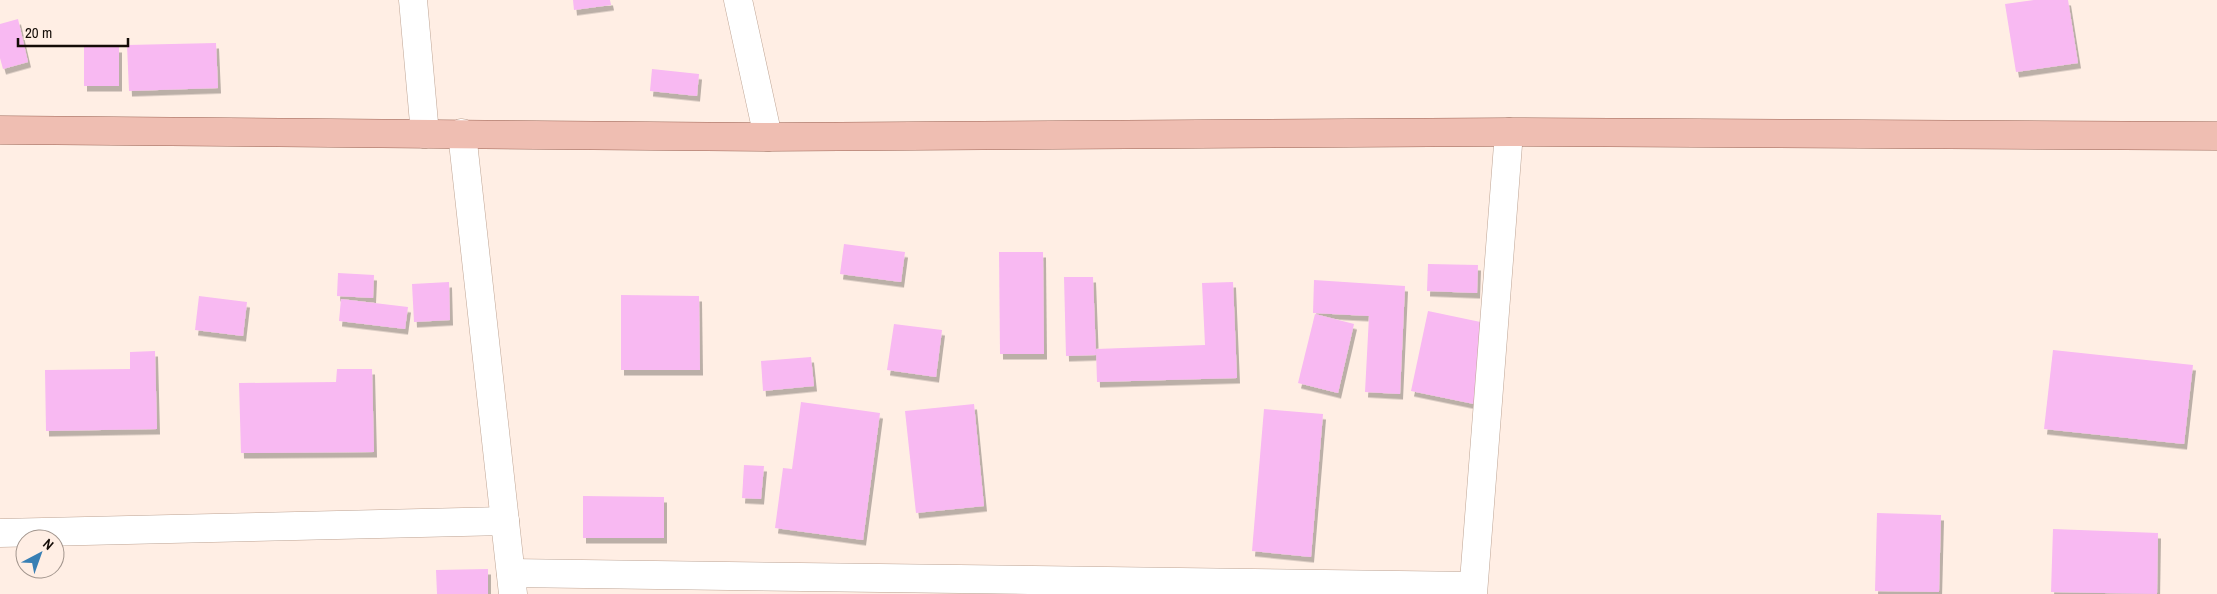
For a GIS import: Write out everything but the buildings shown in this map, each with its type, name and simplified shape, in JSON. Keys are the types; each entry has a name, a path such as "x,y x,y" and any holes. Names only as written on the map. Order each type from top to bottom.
{"main road":[{"path":"0,130 768,137 1509,132 2217,136"}],"street":[{"path":"413,0 425,134"},
{"path":"738,0 768,137"},
{"path":"462,133 512,583 1473,590 1509,132"},
{"path":"0,533 505,521"}]}
